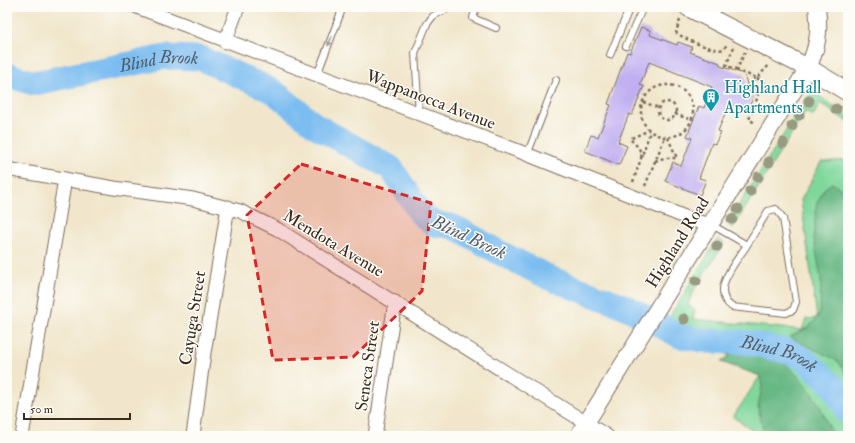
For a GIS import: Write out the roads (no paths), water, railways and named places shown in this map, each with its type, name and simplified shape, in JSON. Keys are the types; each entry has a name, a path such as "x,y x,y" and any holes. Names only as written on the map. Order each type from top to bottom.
{"main road":[{"path":"688,7 716,13 848,92"}],"street":[{"name":"Wappanocca Avenue","path":"136,7 225,42 527,155 695,221 712,224"},
{"path":"225,42 238,7"},
{"name":"Highland Road","path":"582,430 808,68 816,51 819,37 817,7"},
{"name":"Mendota Avenue","path":"7,169 114,188 193,199 240,211 277,229 395,302 582,430 607,436"},
{"path":"22,436 65,179"},
{"name":"Cayuga Street","path":"193,436 204,353 228,207"},
{"name":"Seneca Street","path":"375,436 395,302"}],"lane":[{"path":"316,75 343,7"},
{"path":"476,7 473,18 496,28"},
{"path":"610,55 630,7"},
{"path":"626,46 643,7"},
{"path":"419,114 414,58 427,24 433,16 448,9"},
{"path":"527,155 556,80"},
{"path":"776,209 783,218 796,302 793,310 786,313 732,307 725,302 722,293 725,280 747,244 768,212 776,209"},
{"path":"712,224 747,244"}],"waterway":[{"name":"Blind Brook","path":"7,75 34,83 165,57 200,58 273,91 316,126 391,168 421,214 434,224 451,226 552,279 626,307 680,336 708,341 745,342 790,352 805,360 834,387 848,412"}],"place":[{"name":"Highland Hall Apartments","path":"711,112"}]}
